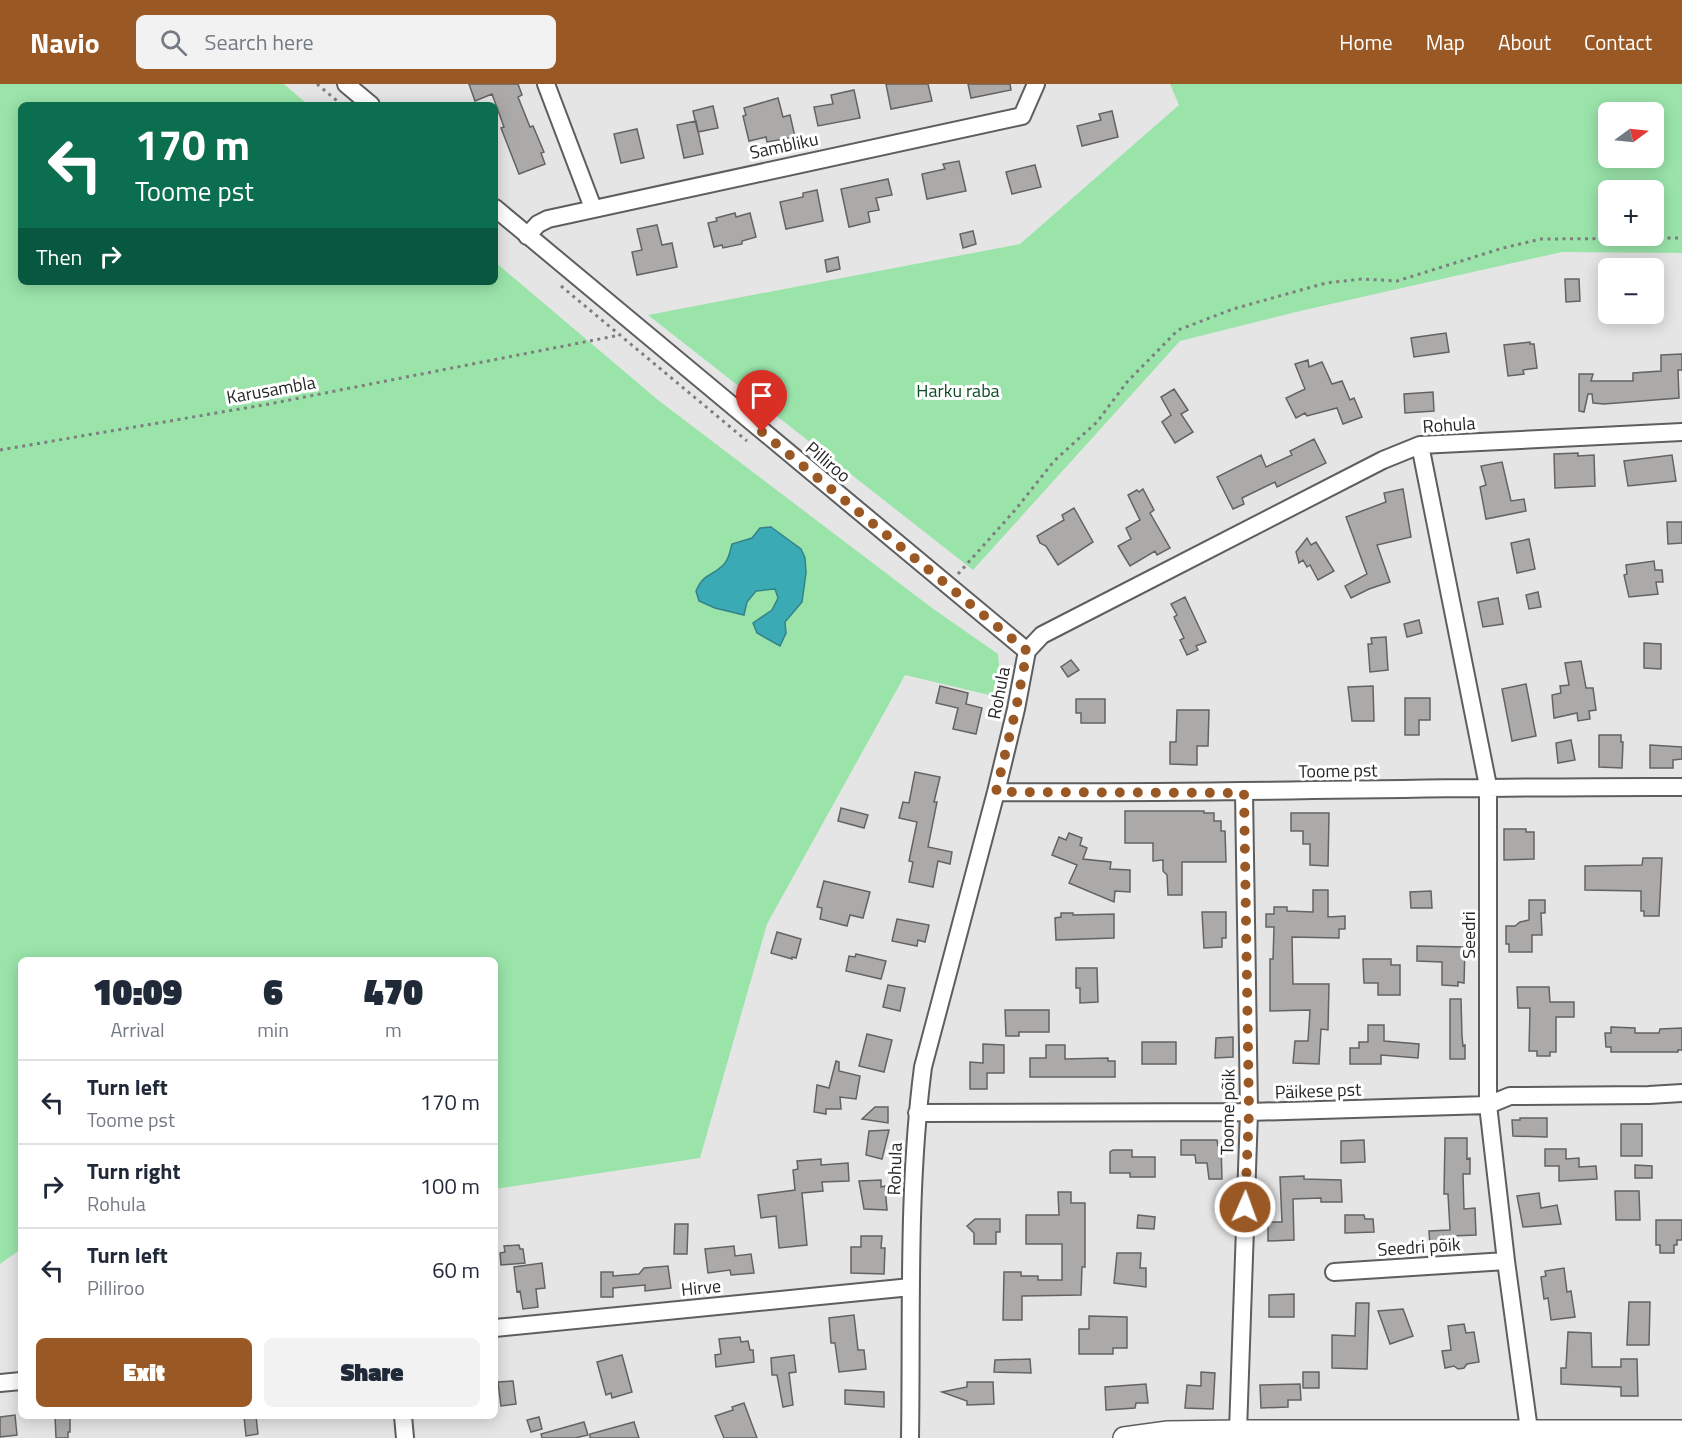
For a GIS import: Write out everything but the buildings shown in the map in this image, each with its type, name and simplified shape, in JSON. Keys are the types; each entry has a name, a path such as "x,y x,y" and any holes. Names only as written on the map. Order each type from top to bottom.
{"main road":[{"path":"1124,1438 1168,1432 1238,1431 1443,1434 1529,1430 1672,1433"}],"street":[{"path":"346,84 367,102"},
{"path":"546,84 593,208"},
{"name":"Sambliku","path":"527,236 548,219 593,208 1022,116 1036,84"},
{"name":"Pilliroo","path":"498,211 1027,651"},
{"name":"Rohula","path":"910,1438 911,1287 917,1113 923,1067 996,792 1027,651 1042,635 1383,460 1420,445 1682,432"},
{"name":"Seedri","path":"1420,445 1488,786 1488,1105 1529,1430"},
{"name":"Toome pst","path":"996,792 1244,793 1488,786 1682,787"},
{"name":"Toome põik","path":"1238,1431 1249,1112 1244,793"},
{"name":"Päikese pst","path":"917,1113 1249,1112 1488,1105 1510,1096 1682,1093"},
{"name":"Seedri põik","path":"1334,1272 1506,1261"},
{"name":"Hirve","path":"498,1328 911,1287"},
{"path":"0,1383 18,1381"},
{"path":"403,1419 405,1438"}],"path":[{"path":"317,84 338,102"},
{"path":"946,585 1016,509 1054,461 1097,422 1127,382 1178,330 1233,309 1326,283 1362,279 1396,281 1503,248 1541,239 1682,238"},
{"name":"Karusambla","path":"0,450 269,404 620,335"}],"green space":[{"path":"0,84 284,84 305,102 18,102 18,285 498,285 498,265 658,400 932,608 998,654 1002,698 905,675 767,924 700,1158 498,1189 498,957 18,957 18,1251 0,1264"},
{"name":"Harku raba","path":"1170,84 1682,84 1682,253 1562,252 1300,311 1180,341 973,570 648,315 1020,244 1179,105"}],"water":[{"path":"771,527 801,549 805,558 806,573 802,602 785,622 786,633 780,646 757,633 753,623 772,610 778,598 775,589 756,591 747,602 744,615 715,608 699,601 696,591 704,578 723,565 732,544 752,538 760,528"}],"route":[{"path":"762,432 1027,651 996,792 1244,793 1249,1112 1245,1207"}]}
